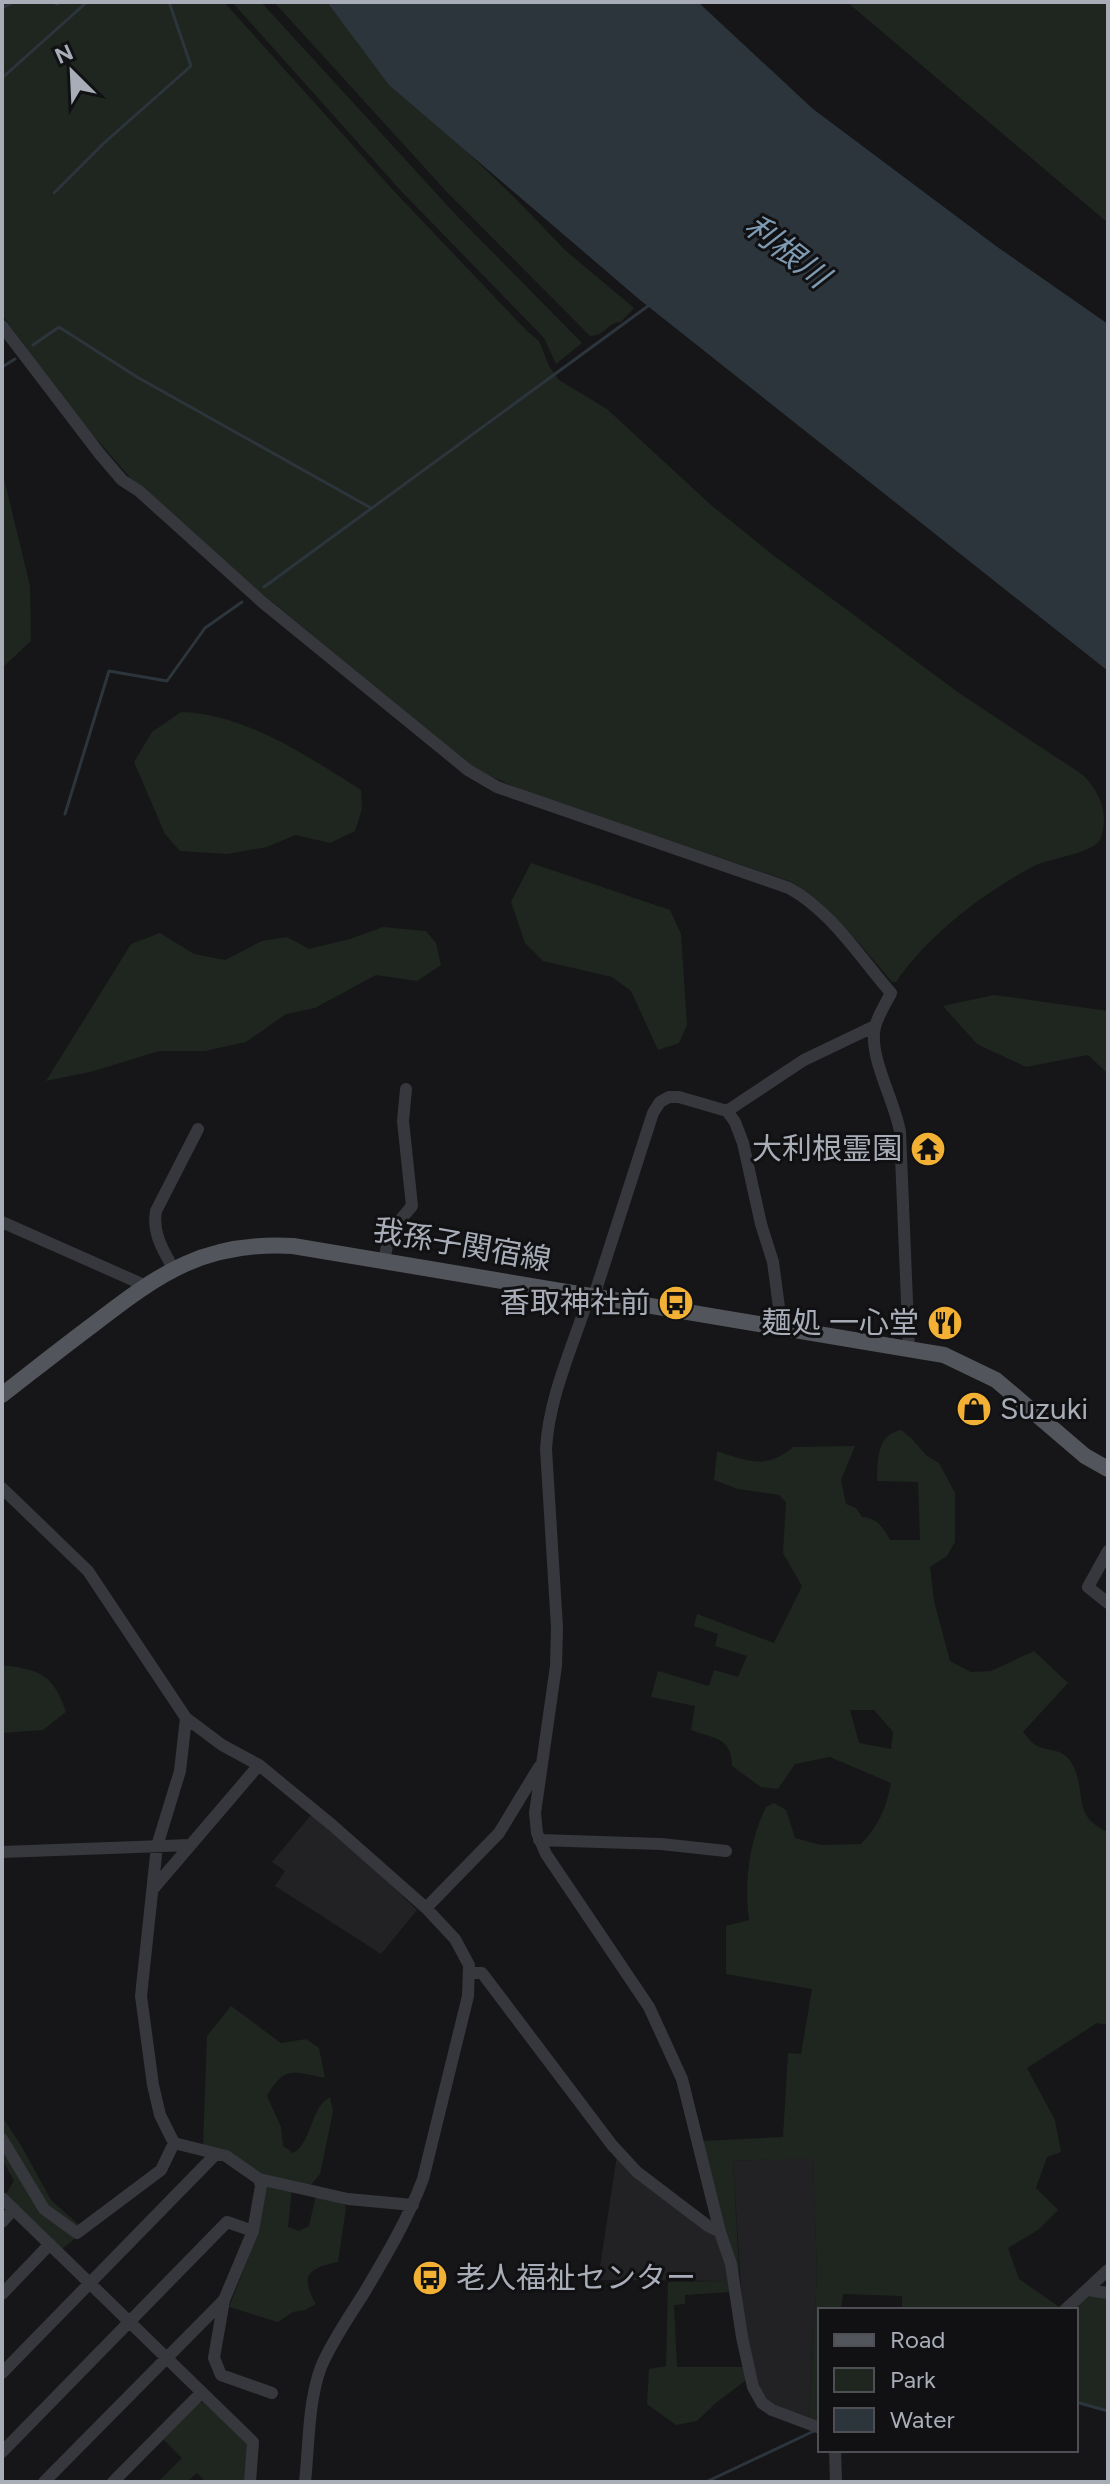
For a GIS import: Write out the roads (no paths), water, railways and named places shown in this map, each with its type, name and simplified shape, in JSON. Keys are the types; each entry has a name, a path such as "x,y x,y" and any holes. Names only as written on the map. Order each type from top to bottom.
{"main road":[{"name":"我孫子関宿線","path":"2,1395 144,1285 173,1268 219,1251 269,1245 303,1246 782,1330 944,1355 985,1373 1006,1387 1085,1456 1108,1469"}],"street":[{"path":"2,326 122,480 139,491 261,601 468,770 497,787 768,880 805,897 841,932 891,993 875,1026 874,1041 900,1132 909,1350"},
{"path":"727,1111 804,1060 875,1026"},
{"path":"384,1260 390,1232 412,1206 403,1121 406,1089"},
{"path":"782,1330 773,1262 735,1122 727,1111 669,1097 660,1102 653,1113 551,1409 547,1429 557,1627 556,1666 535,1813 539,1840 642,1994 682,2079 720,2232 731,2264 753,2387 762,2403 772,2410 818,2427"},
{"path":"173,1268 158,1239 154,1219 198,1129"},
{"path":"2,1222 144,1285"},
{"path":"2,1488 88,1571 186,1718 222,1745 259,1765 370,1856 455,1939 470,1973 468,1996 423,2179 413,2205 322,2366 314,2395 305,2482"},
{"path":"1108,1551 1088,1587 1108,1603"},
{"path":"186,1718 180,1771 157,1846 141,1996 160,2115 174,2143 226,2156 259,2179 348,2199 413,2205"},
{"path":"426,1908 499,1833 540,1764"},
{"path":"153,1889 259,1765"},
{"path":"539,1840 661,1844 726,1851"},
{"path":"2,1852 190,1845"},
{"path":"470,1973 482,1973 612,2145 637,2172 720,2232"},
{"path":"2,2139 44,2209 77,2233 161,2170 174,2143"},
{"path":"2,2373 216,2154"},
{"path":"259,2179 261,2186 253,2231 224,2300 214,2358 221,2375 272,2393"},
{"path":"2,2198 253,2442 250,2482"},
{"path":"2,2222 14,2209"},
{"path":"2,2452 227,2222 253,2231"},
{"path":"2,2294 50,2244"},
{"path":"1067,2308 1108,2270"},
{"path":"1088,2290 1108,2293"},
{"path":"44,2482 224,2300"},
{"path":"113,2482 201,2393"},
{"path":"835,2452 836,2482"}],"water":[{"name":"利根川","path":"327,2 698,2 813,109 996,246 1108,324 1108,671 640,300 389,85"}],"waterway":[{"path":"2,8 14,2"},
{"path":"2,78 87,2"},
{"path":"54,193 104,143 191,66 169,2"},
{"path":"264,587 648,306"},
{"path":"33,345 59,327 137,377 371,508"},
{"path":"2,367 15,359"},
{"path":"65,814 109,671 167,681 205,628 242,602"},
{"path":"1078,2403 1108,2411"},
{"path":"706,2482 814,2431"}],"place":[{"name":"大利根霊園","path":"928,1149"},
{"name":"香取神社前","path":"676,1303"},
{"name":"麺処 一心堂","path":"945,1323"},
{"name":"Suzuki","path":"974,1409"},
{"name":"老人福祉センター","path":"430,2278"}]}
